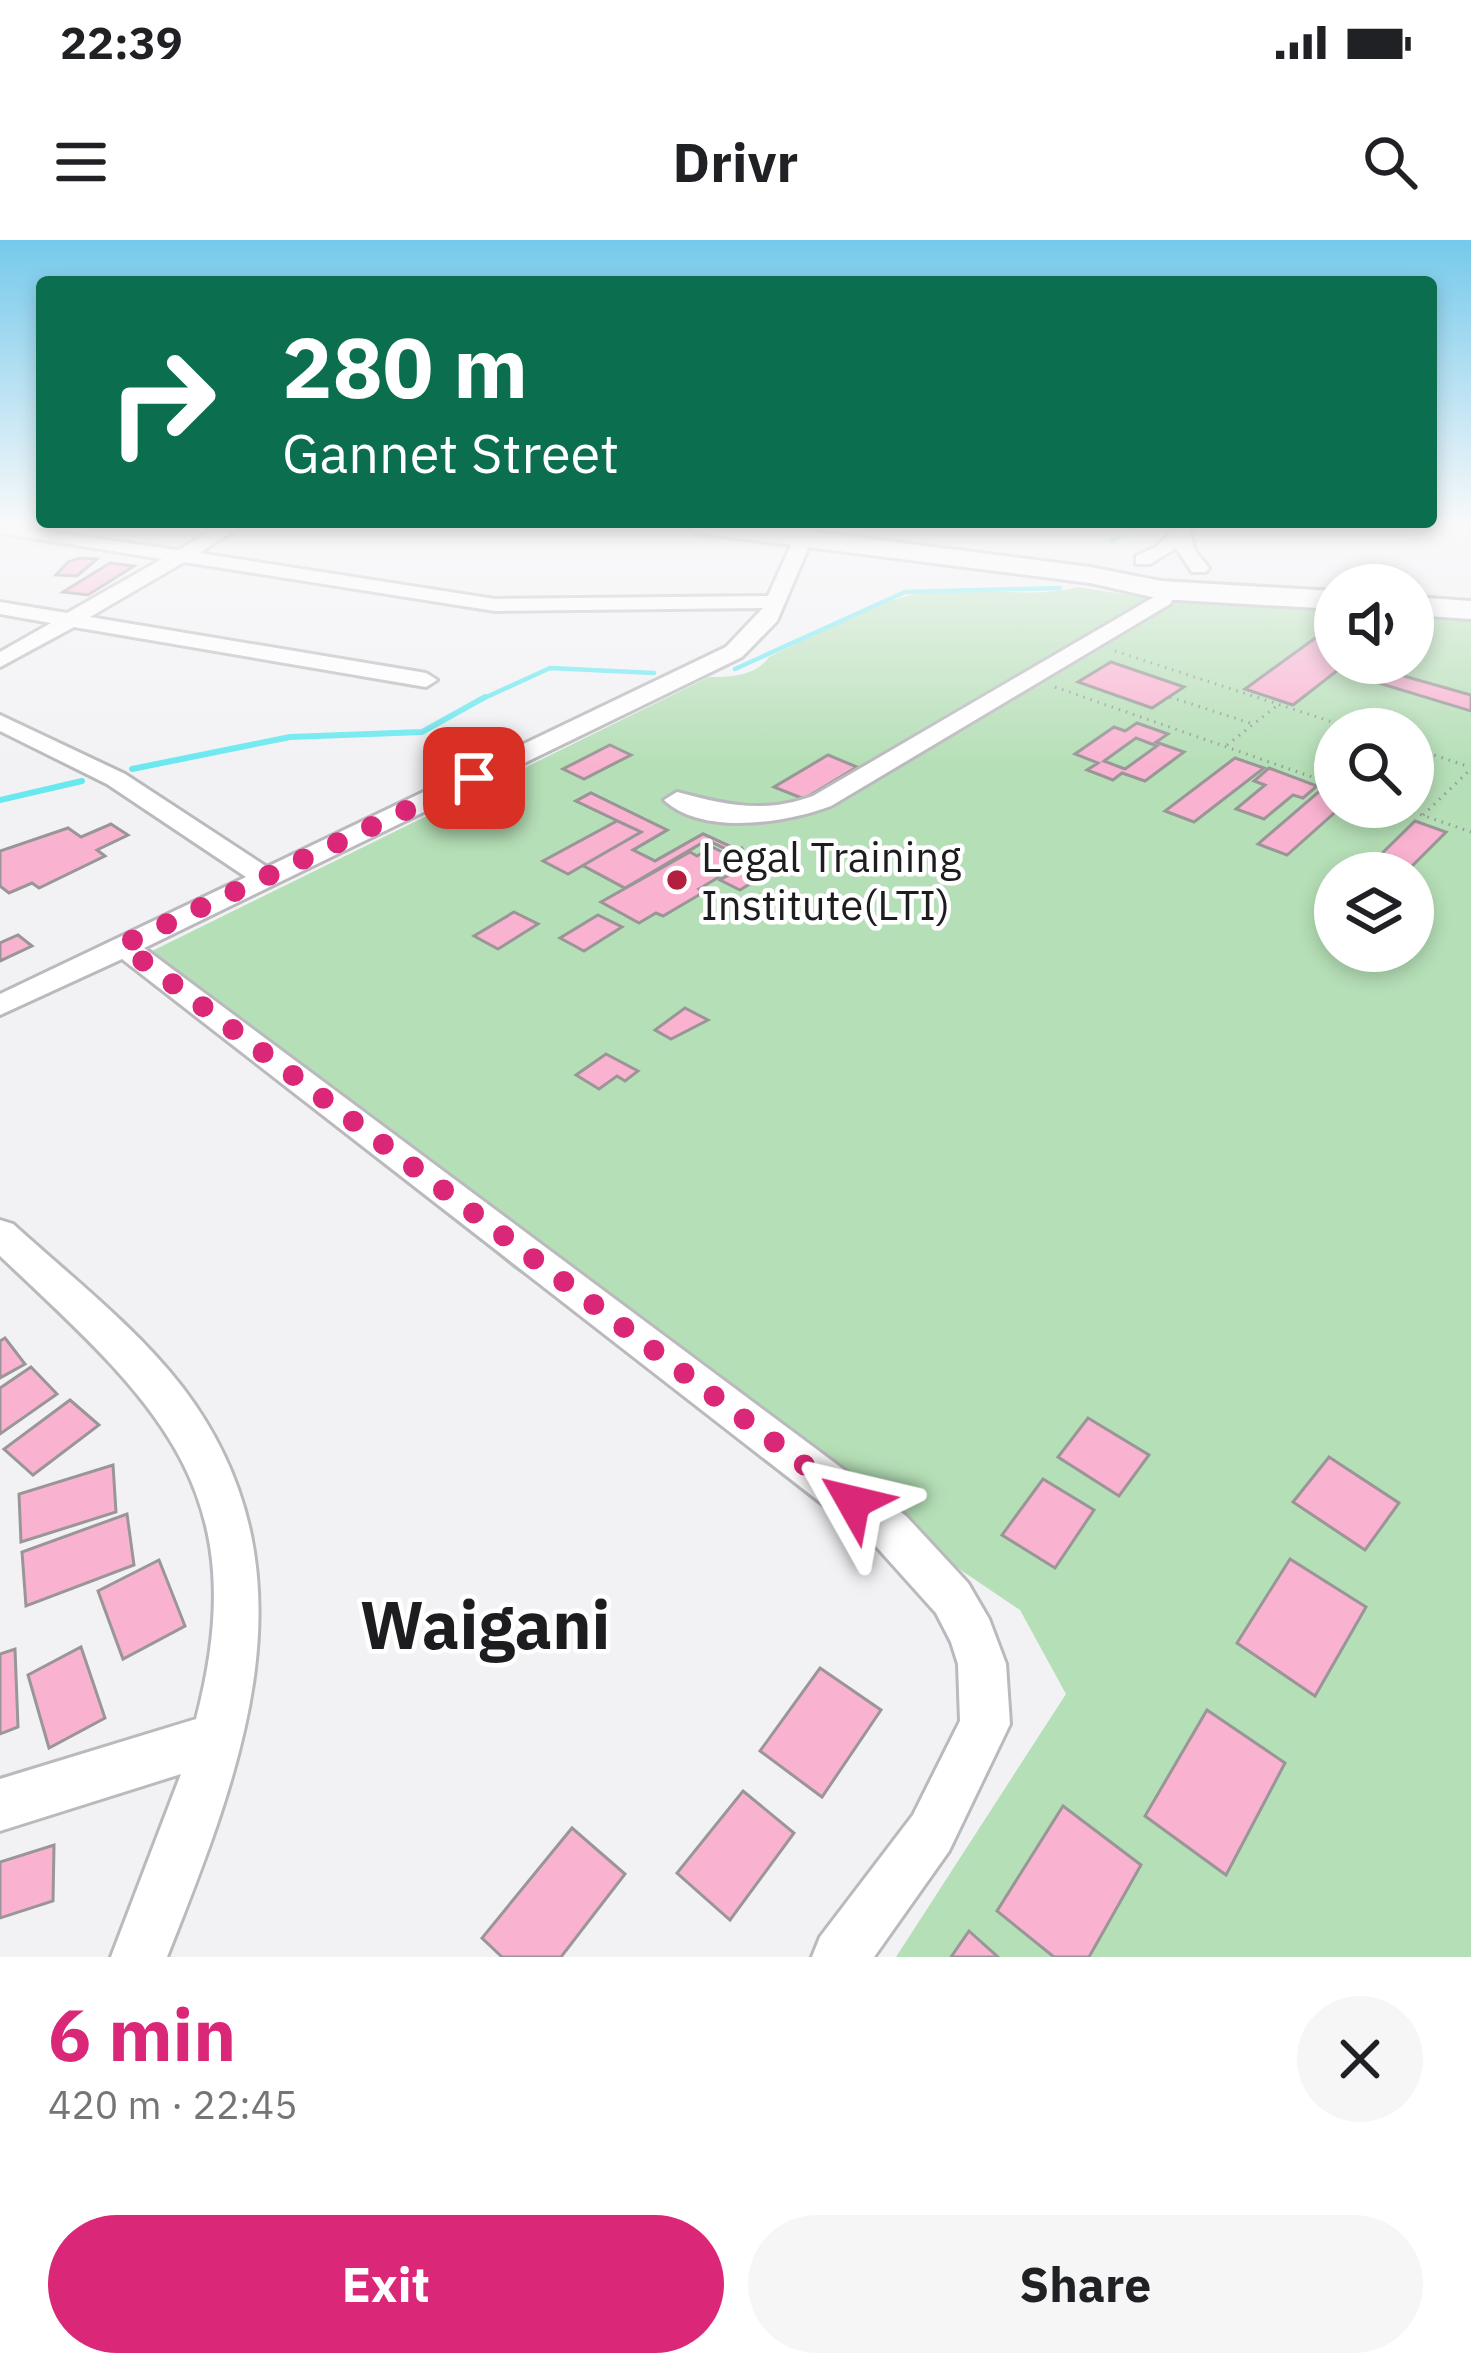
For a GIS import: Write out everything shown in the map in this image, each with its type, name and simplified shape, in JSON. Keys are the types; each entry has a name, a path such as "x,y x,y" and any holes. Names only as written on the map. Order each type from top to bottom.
{"highway":[{"path":"1434,607 1471,610"}],"street":[{"path":"0,661 93,605"},
{"path":"0,1006 723,658 755,637 774,605"},
{"path":"677,800 735,818 792,814 849,787 1155,605"},
{"path":"0,608 427,680"},
{"path":"0,722 116,779 264,878"},
{"path":"122,945 890,1530 952,1598 982,1664 985,1724 932,1833 840,1957"},
{"path":"0,1234 140,1369 183,1421 215,1483 234,1548 238,1627 213,1739 188,1840 139,1957"},
{"path":"0,1805 213,1739"}],"path":[{"path":"1092,643 1314,716"},
{"path":"1033,680 1314,778"},
{"path":"1170,697 1253,724"},
{"path":"1226,747 1279,704"},
{"path":"1434,755 1471,768 1434,803"},
{"path":"1434,819 1471,832"}],"green space":[{"path":"880,605 1314,609 1314,684 1434,684 1434,616 1471,619 1471,1957 896,1957 1066,1694 1020,1610 513,1268 150,952 709,677 750,672 769,657"}],"building":[{"path":"1314,639 1314,684 1320,684 1293,705 1245,689"},
{"path":"1111,662 1184,687 1152,708 1078,682"},
{"path":"1382,684 1432,684 1471,695 1471,711"},
{"path":"1137,723 1168,734 1156,742 1184,752 1145,781 1122,773 1113,780 1087,770 1098,763 1075,754 1114,727 1125,731","holes":["1136,738 1157,746 1125,769 1104,761"]},
{"path":"610,745 631,755 584,779 563,769"},
{"path":"828,755 857,767 804,799 774,787"},
{"path":"1235,758 1264,768 1194,822 1165,811"},
{"path":"1269,768 1314,789 1303,798 1293,795 1264,819 1236,809 1265,785 1254,781"},
{"path":"591,793 667,830 633,850 655,861 703,834 743,848 735,853 707,840 625,888 582,865 641,832 576,801","holes":["621,853 646,866 625,879 599,865"]},
{"path":"591,793 667,830 633,850 655,861 703,834 743,848 735,853 707,840 625,888 582,865 641,832 576,801"},
{"path":"1314,796 1317,828 1287,855 1258,844"},
{"path":"617,821 641,832 568,874 543,861"},
{"path":"111,824 128,835 97,850 105,856 39,888 32,883 9,893 0,886 0,851 68,828 81,837"},
{"path":"1408,828 1446,832 1426,852 1383,852"},
{"name":"Legal Training Institute(LTI)","path":"712,847 739,860 699,889 704,892 663,916 656,913 639,923 601,902 690,852 697,856"},
{"path":"753,861 772,870 740,890 720,880"},
{"path":"514,912 538,924 498,949 474,936"},
{"path":"598,915 622,927 584,951 560,938"},
{"path":"18,935 32,946 0,961 0,943"},
{"path":"685,1008 708,1020 671,1039 655,1030"},
{"path":"606,1054 638,1071 625,1081 617,1076 599,1089 576,1075"},
{"path":"5,1338 25,1364 0,1378 0,1341"},
{"path":"31,1367 57,1394 0,1434 0,1388"},
{"path":"70,1400 99,1425 33,1475 4,1449"},
{"path":"1088,1418 1149,1455 1119,1496 1058,1457"},
{"path":"1329,1457 1399,1503 1365,1550 1293,1502"},
{"path":"113,1465 116,1512 21,1542 19,1494"},
{"path":"1043,1479 1094,1510 1055,1568 1002,1535"},
{"path":"127,1514 134,1565 26,1606 22,1552"},
{"path":"1290,1559 1366,1607 1315,1696 1237,1643"},
{"path":"159,1560 185,1626 123,1659 98,1591"},
{"path":"81,1647 105,1718 49,1748 28,1675"},
{"path":"15,1649 18,1727 0,1734 0,1654"},
{"path":"820,1668 881,1710 822,1797 760,1751"},
{"path":"1207,1710 1285,1763 1226,1875 1145,1816"},
{"path":"743,1791 794,1833 730,1920 677,1873"},
{"path":"1063,1806 1141,1865 1089,1957 1054,1957 997,1911"},
{"path":"572,1828 625,1874 561,1957 502,1957 482,1938"},
{"path":"54,1845 53,1901 0,1918 0,1862"},
{"path":"969,1931 998,1957 951,1957"}],"waterway":[{"path":"735,669 876,605"},
{"path":"480,700 550,668 654,673"},
{"path":"132,769 290,737 422,732 485,697"},
{"path":"0,800 82,781"}],"place":[{"name":"Legal Training Institute(LTI)","path":"677,880"}],"district":[{"name":"Waigani","path":"485,1624"}],"route":[{"path":"474,778 122,945 853,1502"}]}
